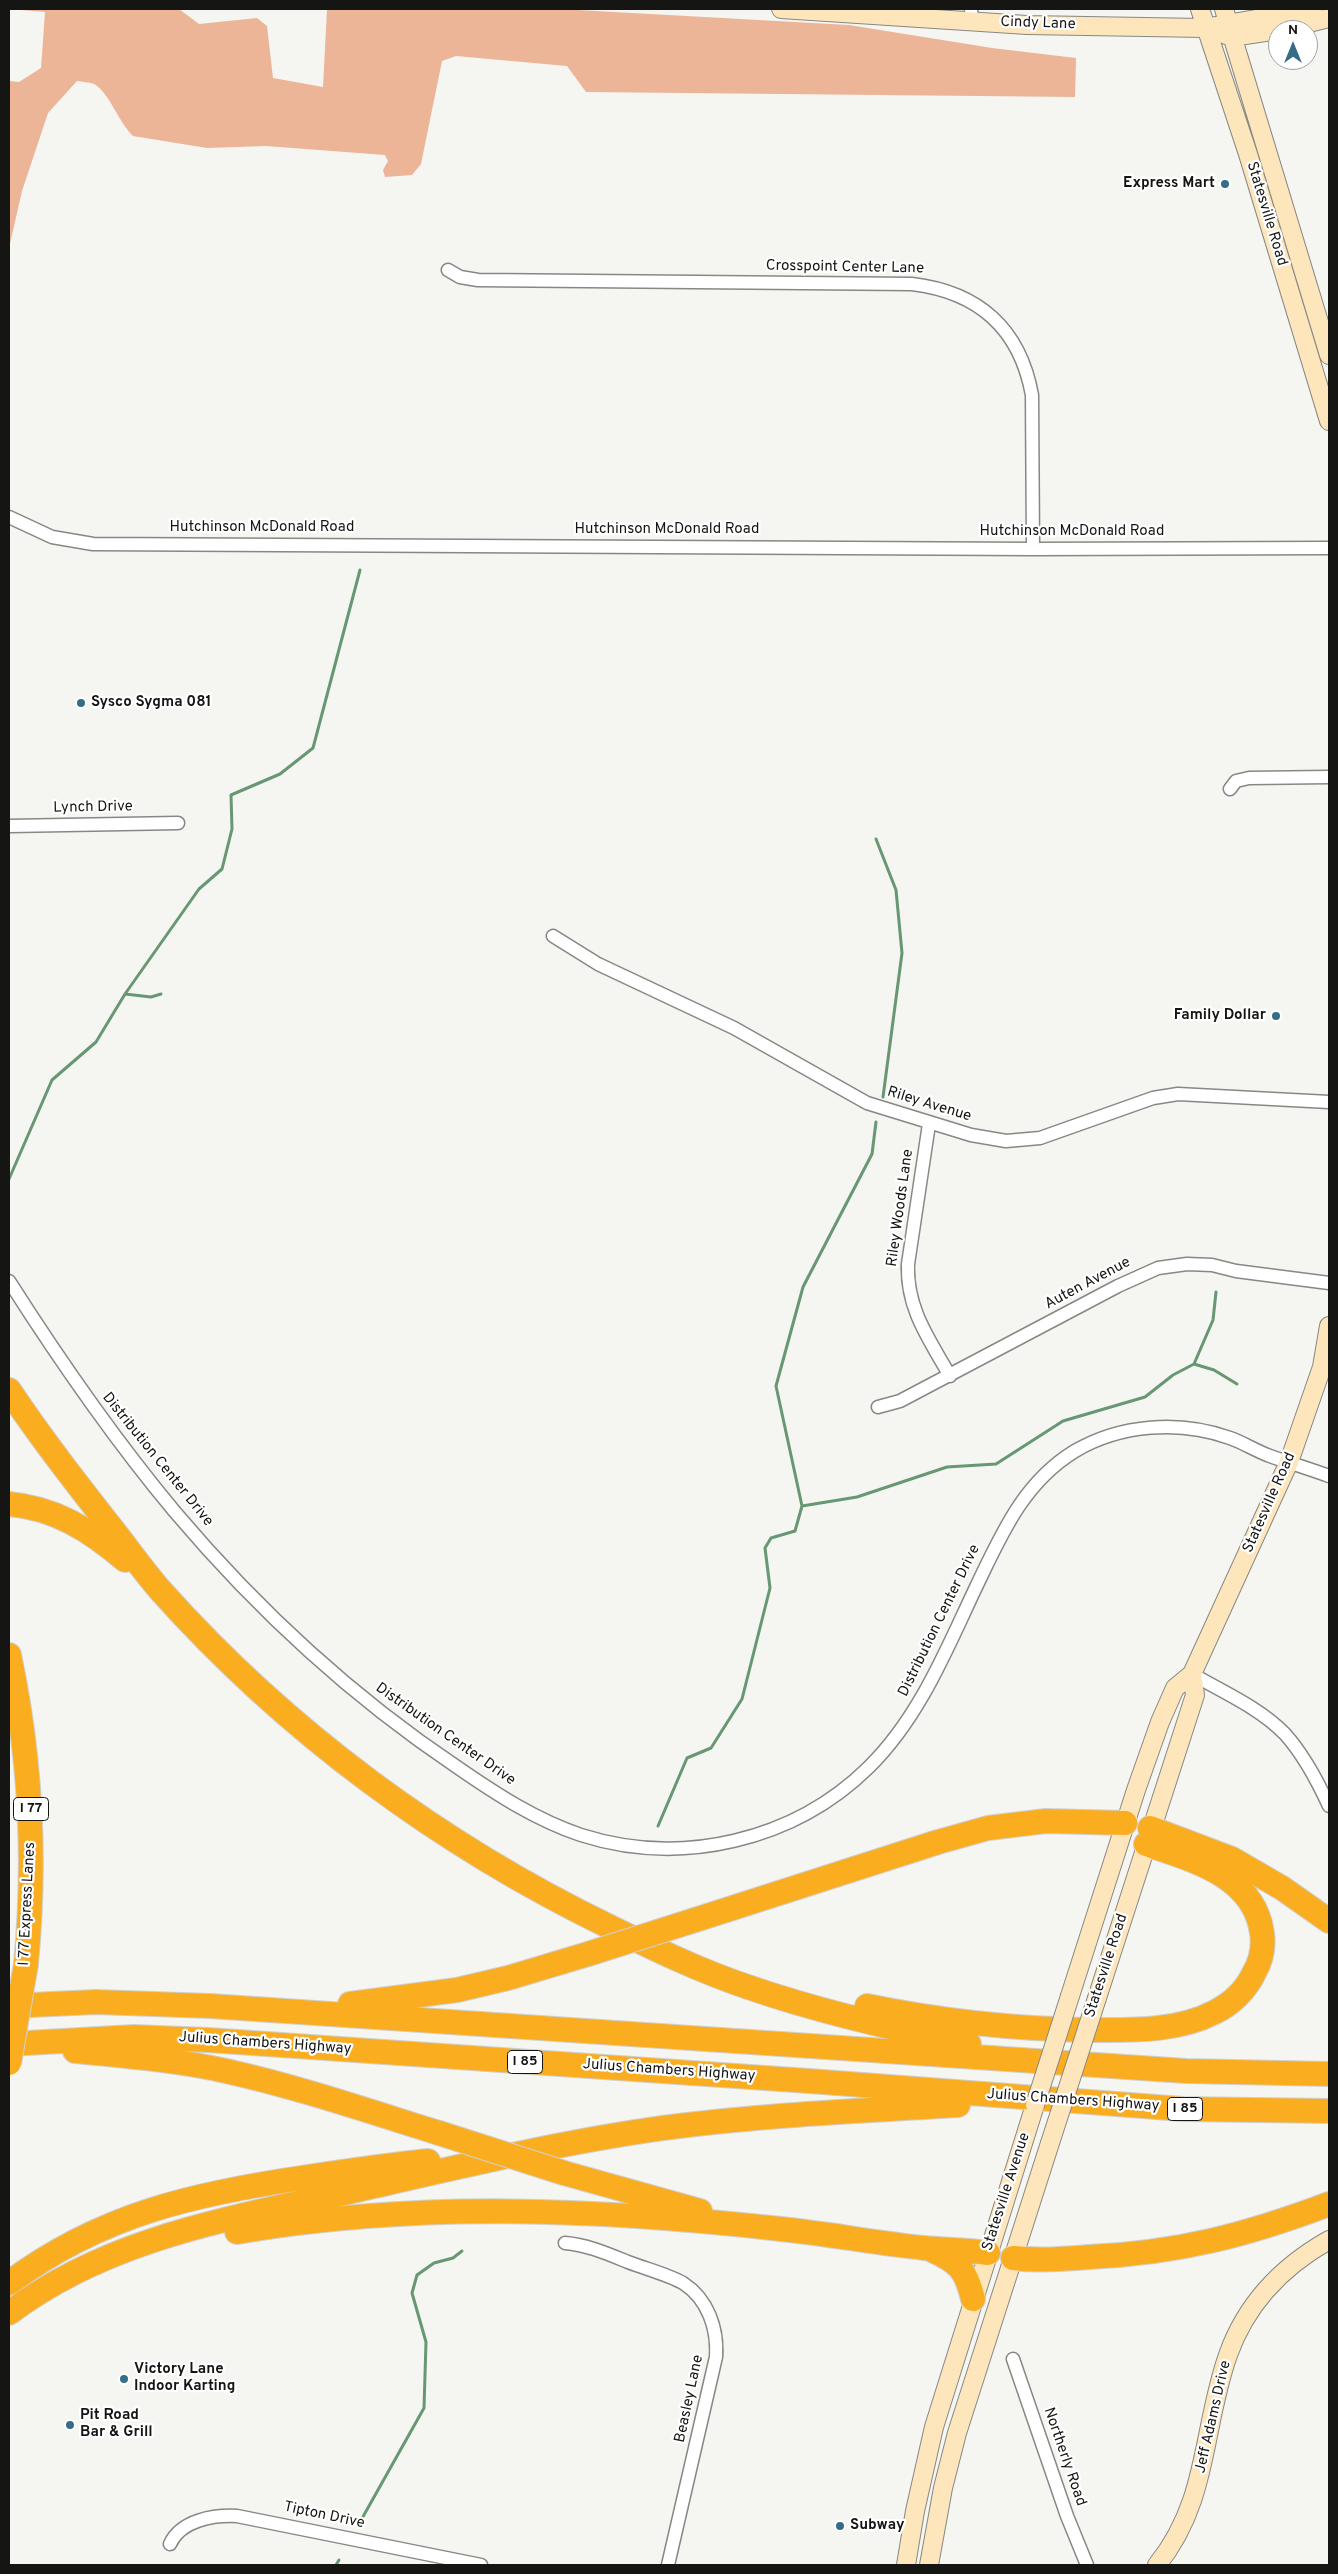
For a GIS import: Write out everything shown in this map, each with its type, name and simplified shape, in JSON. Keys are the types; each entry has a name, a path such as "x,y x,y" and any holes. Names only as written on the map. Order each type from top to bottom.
{"highway":[{"path":"9,1390 69,1474 159,1588 243,1674 302,1728 428,1824 496,1866 601,1923 673,1958 783,1999 863,2021 1054,2062"},
{"path":"9,1504 45,1510 80,1526 107,1545 159,1588"},
{"name":"I 77 Express Lanes","path":"9,1655 24,1736 30,1802 32,1879 26,1964 9,2063"},
{"path":"294,2011 457,1990 508,1978 938,1842 988,1828 1046,1821 1125,1823"},
{"path":"601,1923 742,1972 825,1996 891,2011 971,2023 1036,2029 1116,2030 1158,2028 1202,2018 1215,2012 1236,1997 1257,1968 1261,1957 1262,1934 1252,1903 1232,1882 1206,1866 1148,1836"},
{"path":"1148,1836 1232,1859 1282,1888 1329,1921"},
{"name":"I 85","path":"9,2006 135,2003 294,2011 1224,2073 1329,2074"},
{"name":"Julius Chambers Highway","path":"9,2044 125,2038 199,2040 1212,2110 1329,2111"},
{"path":"9,2044 159,2060 226,2071 288,2087 564,2173 681,2206 780,2229"},
{"path":"9,2313 60,2280 125,2249 201,2225 524,2153 627,2134 730,2120 1041,2099"},
{"path":"9,2283 52,2255 96,2231 136,2214 181,2200 247,2186 372,2167 524,2153"},
{"path":"1014,2258 1040,2260 1125,2256 1178,2249 1240,2235 1329,2204"},
{"path":"60,2280 163,2248 220,2235 308,2221 398,2213 553,2211 780,2229 925,2248 988,2253"},
{"path":"925,2248 947,2256 961,2267 969,2281 973,2299"}],"main road":[{"name":"Cindy Lane","path":"781,9 971,15 1204,28 1313,9"},
{"name":"Statesville Road","path":"1200,9 1204,28 1248,154 1329,421"},
{"name":"Cindy Lane","path":"1228,23 1268,28"},
{"name":"Statesville Road","path":"1228,23 1329,355"},
{"name":"Statesville Road","path":"1125,1823 1148,1754 1175,1688 1192,1674 1289,1462 1314,1398 1322,1367 1329,1326"},
{"name":"Statesville Road","path":"1014,2258 1148,1836 1195,1695 1192,1674"},
{"path":"1125,1823 1148,1836"},
{"name":"Statesville Avenue","path":"906,2565 929,2446 973,2299 1125,1823"},
{"name":"Jeff Adams Drive","path":"1157,2565 1174,2540 1193,2501 1223,2370 1243,2322 1251,2308 1280,2276 1329,2240"},
{"path":"988,2253 1014,2258"},
{"name":"Statesville Avenue","path":"929,2565 950,2461 1014,2258"}],"street":[{"name":"Crosspoint Center Lane","path":"448,270 460,277 478,280 912,284 941,288 965,298 996,320 1008,334 1018,350 1029,377 1032,395 1033,549"},
{"name":"Hutchinson McDonald Road","path":"9,517 52,537 93,544 1033,549 1329,548"},
{"path":"1230,789 1236,781 1249,778 1329,777"},
{"name":"Lynch Drive","path":"9,826 178,823"},
{"name":"Riley Avenue","path":"553,936 623,976 734,1028 835,1087 867,1103 929,1124 997,1140 1023,1141 1040,1138 1152,1098 1195,1094 1329,1102"},
{"name":"Riley Woods Lane","path":"929,1124 907,1281 915,1313 950,1376"},
{"name":"Auten Avenue","path":"878,1407 900,1401 1118,1286 1158,1268 1187,1264 1212,1265 1236,1271 1329,1283"},
{"name":"Distribution Center Drive","path":"9,1281 93,1407 149,1480 213,1555 290,1634 382,1714 480,1783 550,1823 586,1836 623,1845 687,1848 708,1846 751,1837 794,1820 834,1797 852,1783 884,1752 923,1695 1016,1509 1037,1482 1076,1451 1121,1432 1166,1427 1216,1434 1329,1476"},
{"path":"1192,1674 1253,1709 1285,1735 1329,1806"},
{"name":"Beasley Lane","path":"566,2243 594,2249 682,2283 694,2293 711,2319 716,2334 716,2357 668,2565"},
{"name":"Northerly Road","path":"1014,2359 1067,2516 1087,2565"},
{"name":"Tipton Drive","path":"170,2544 174,2536 186,2525 215,2517 238,2516 481,2565"}],"shaded area":[{"path":"9,9 179,9 199,24 257,18 267,26 273,78 323,87 327,9 560,9 849,25 992,48 1076,58 1075,97 586,92 567,66 456,56 442,61 421,164 412,175 385,177 383,170 388,161 385,155 266,146 207,148 133,136 99,88 92,83 77,81 48,113 22,191 9,248 9,81 19,82 41,68 45,12"}],"waterway":[{"path":"9,1179 52,1080 96,1042 125,994 199,889 222,869 232,829 231,795 280,774 313,748 360,570"},
{"path":"876,839 896,890 902,953 883,1097"},
{"path":"125,994 151,997 161,994"},
{"path":"658,1826 687,1758 711,1748 742,1699 770,1588 765,1548 771,1538 795,1531 802,1506 776,1386 803,1287 872,1154 876,1122"},
{"path":"802,1506 857,1497 947,1467 996,1464 1063,1421 1145,1397 1173,1375 1194,1364 1213,1320 1216,1292"},
{"path":"1194,1364 1214,1370 1237,1384"},
{"path":"360,2522 424,2408 426,2342 412,2293 417,2275 434,2263 453,2258 462,2251"},
{"path":"336,2565 339,2560"}],"place":[{"name":"Express Mart","path":"1225,184"},
{"name":"Sysco Sygma 081","path":"81,703"},
{"name":"Family Dollar","path":"1276,1016"},
{"name":"Victory Lane Indoor Karting","path":"124,2379"},
{"name":"Pit Road Bar & Grill","path":"70,2425"},
{"name":"Subway","path":"840,2526"}]}
